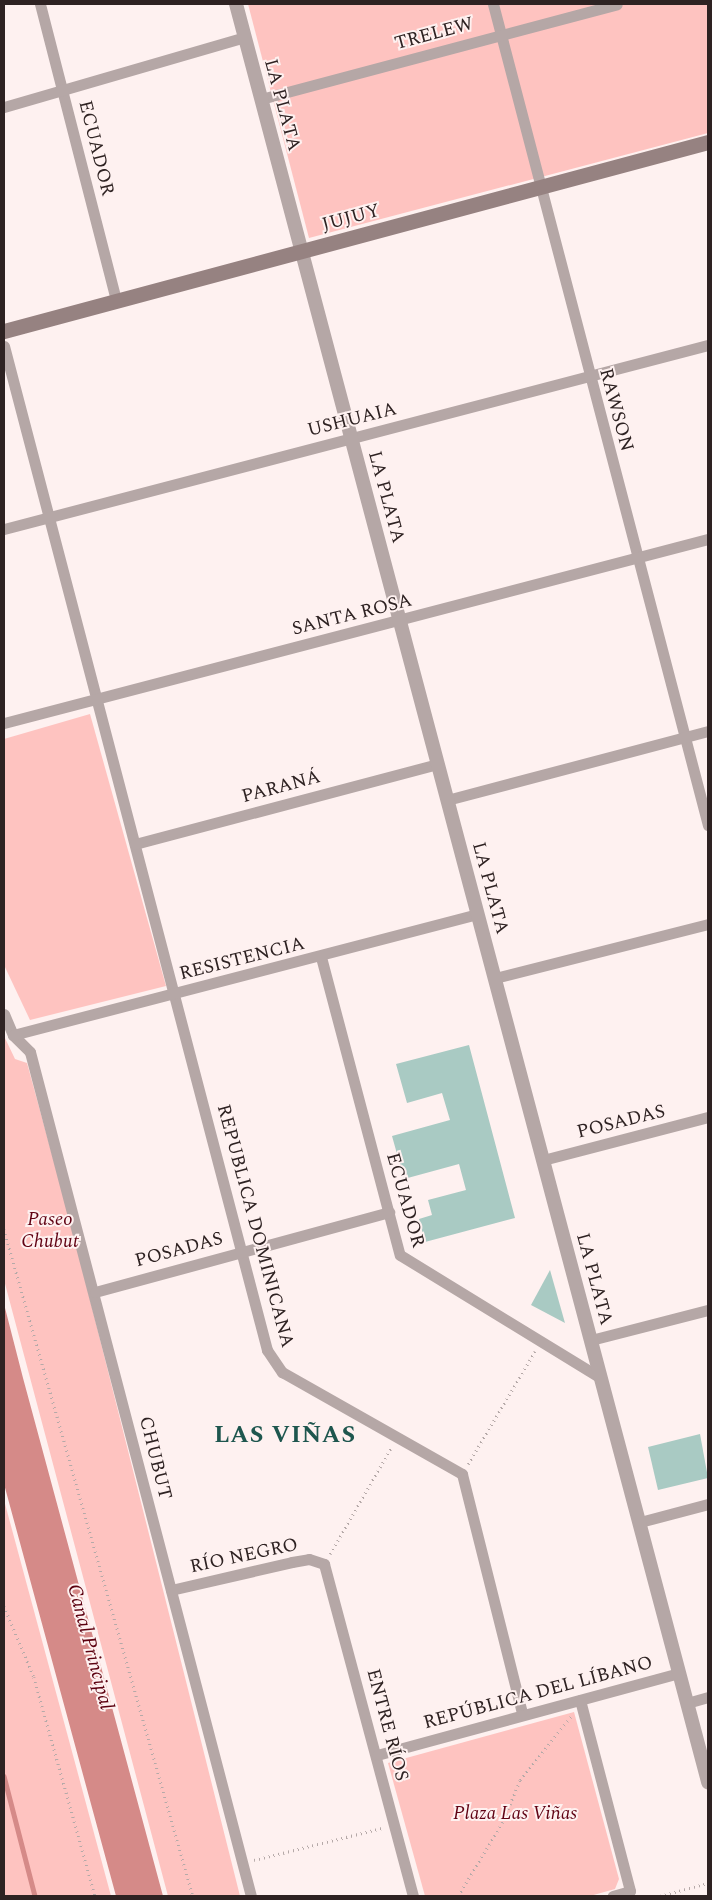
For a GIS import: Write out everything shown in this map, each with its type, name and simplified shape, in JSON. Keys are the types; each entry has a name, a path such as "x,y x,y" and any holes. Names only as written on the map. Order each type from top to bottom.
{"main road":[{"name":"JUJUY","path":"4,332 708,142"}],"street":[{"name":"ECUADOR","path":"40,4 64,91 116,301"},
{"name":"LA PLATA","path":"236,4 708,1782"},
{"name":"RAWSON","path":"493,4 498,35 540,187 588,377 708,826"},
{"name":"TRELEW","path":"261,99 617,4"},
{"path":"4,107 245,37"},
{"name":"USHUAIA","path":"4,529 352,440 708,345"},
{"name":"REPUBLICA DOMINICANA","path":"4,346 48,518 176,994 241,1252 274,1364 462,1474"},
{"name":"SANTA ROSA","path":"4,723 400,622 708,538"},
{"path":"447,800 708,731"},
{"name":"PARANÁ","path":"135,844 437,764"},
{"name":"RESISTENCIA","path":"13,1035 321,957 478,914"},
{"path":"495,978 708,924"},
{"name":"ECUADOR","path":"321,957 400,1255 406,1261 601,1378"},
{"path":"4,1014 13,1035"},
{"name":"CHUBUT","path":"13,1035 30,1052 252,1896"},
{"name":"POSADAS","path":"543,1160 708,1117"},
{"name":"POSADAS","path":"94,1292 389,1212"},
{"path":"591,1340 708,1310"},
{"path":"462,1474 522,1713"},
{"path":"640,1522 708,1504"},
{"name":"RÍO NEGRO","path":"171,1590 292,1562 324,1564"},
{"name":"ENTRE RÍOS","path":"324,1564 414,1896"},
{"name":"REPÚBLICA DEL LÍBANO","path":"377,1754 522,1713 580,1700 679,1673"},
{"path":"687,1703 708,1697"},
{"path":"580,1700 630,1891 613,1896"}],"path":[{"path":"4,1229 192,1896"},
{"path":"462,1474 540,1342"},
{"path":"324,1564 397,1437"},
{"path":"4,1606 34,1676 95,1896"},
{"path":"458,1896 502,1823 520,1780 574,1712"},
{"path":"242,1863 395,1825"},
{"path":"660,1896 708,1883"}],"green space":[{"path":"248,4 708,4 708,133 309,238"},
{"path":"90,714 166,986 30,1020 4,965 4,739"},
{"name":"Paseo Chubut","path":"4,1036 15,1059 27,1063 71,1224 240,1896 168,1896 4,1280"},
{"path":"4,1500 111,1896 4,1896"},
{"name":"Plaza Las Viñas","path":"574,1712 619,1879 615,1889 590,1896 425,1896 388,1763"}],"water":[{"name":"Canal Principal","path":"4,1304 163,1896 116,1896 4,1484"}],"building":[{"path":"469,1045 515,1218 425,1242 419,1219 432,1215 428,1200 466,1190 459,1164 404,1179 392,1136 450,1120 442,1093 407,1103 396,1064"},
{"path":"550,1270 565,1323 531,1305"},
{"path":"700,1434 708,1478 658,1490 648,1447"}],"waterway":[{"path":"4,1776 35,1896"}],"district":[{"name":"LAS VIÑAS","path":"285,1436"}]}
